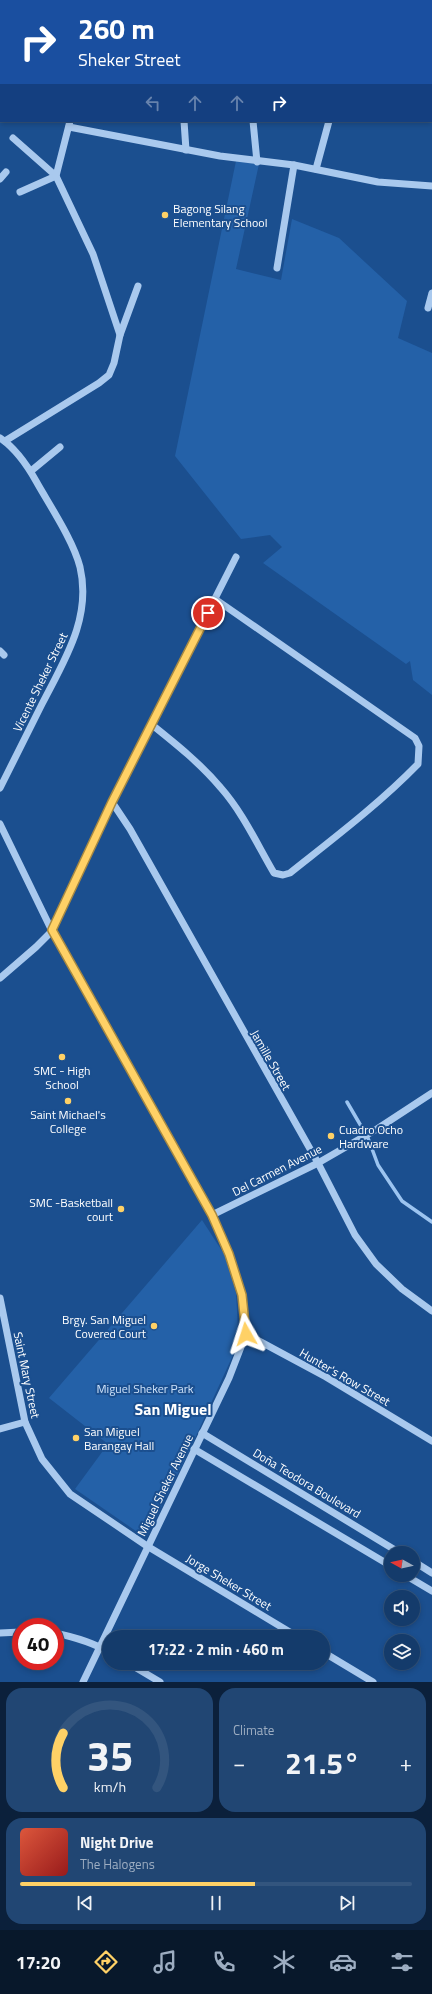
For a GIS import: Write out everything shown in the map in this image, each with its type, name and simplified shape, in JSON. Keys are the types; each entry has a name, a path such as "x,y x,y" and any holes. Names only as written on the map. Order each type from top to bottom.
{"street":[{"path":"184,122 186,150"},
{"path":"253,122 257,162"},
{"path":"316,169 329,122"},
{"path":"56,176 70,124 186,150 257,162 294,165 378,182 432,186"},
{"path":"13,138 56,176 93,254 120,335"},
{"path":"277,268 294,165"},
{"path":"0,179 6,172"},
{"path":"20,192 56,176"},
{"path":"2,440 109,376 114,363 120,335 138,286"},
{"path":"428,308 432,293"},
{"name":"Vicente Sheker Street","path":"0,788 74,641 81,614 83,590 80,567 71,546 31,471 2,440"},
{"path":"31,471 60,447"},
{"path":"0,978 36,947 52,930 112,802 236,557"},
{"path":"151,724 194,760 222,788 250,829 274,873 278,875 290,873 362,816 394,789 418,764 419,746 415,738 215,599"},
{"name":"Jamille Street","path":"112,802 134,836 318,1163 355,1235 376,1264 402,1289 432,1311"},
{"name":"Miguel Sheker Avenue","path":"0,824 52,930 212,1215 229,1254 242,1295 246,1334 229,1378 83,1682"},
{"name":"Del Carmen Avenue","path":"212,1215 318,1163 432,1094"},
{"name":"Saint Mary Street","path":"0,1298 25,1422 42,1459 70,1494 147,1546"},
{"name":"Hunter's Row Street","path":"246,1334 326,1377 432,1441"},
{"path":"0,1429 25,1422"},
{"name":"Doña Teodora Boulevard","path":"202,1433 388,1546"},
{"path":"194,1449 384,1562"},
{"name":"Jorge Sheker Street","path":"147,1546 286,1630"},
{"path":"420,1565 432,1573"},
{"path":"417,1582 432,1591"},
{"path":"0,1632 12,1632"},
{"path":"64,1635 74,1637 102,1648"},
{"path":"330,1656 373,1682"},
{"path":"140,1670 160,1682"}],"green space":[{"path":"236,161 259,164 236,269 281,280 292,219 339,238 407,301 398,338 432,353 432,695 413,680 410,661 406,664 263,563 282,547 270,535 241,539 175,456"},
{"name":"Miguel Sheker Park","path":"202,1220 224,1254 236,1293 238,1329 233,1355 191,1447 146,1538 75,1489 108,1444 49,1398"}],"waterway":[{"path":"347,1102 368,1138 378,1165 402,1201 432,1222"}],"place":[{"name":"Bagong Silang Elementary School","path":"165,215"},
{"name":"SMC - High School","path":"62,1057"},
{"name":"Saint Michael's College","path":"68,1101"},
{"name":"Cuadro Ocho Hardware","path":"331,1136"},
{"name":"SMC -Basketball court","path":"121,1209"},
{"name":"Brgy. San Miguel Covered Court","path":"154,1326"},
{"name":"San Miguel Barangay Hall","path":"76,1438"}],"district":[{"name":"San Miguel","path":"173,1409"}],"route":[{"path":"208,613 112,802 52,930 212,1215 229,1254 242,1295 246,1334"}]}
